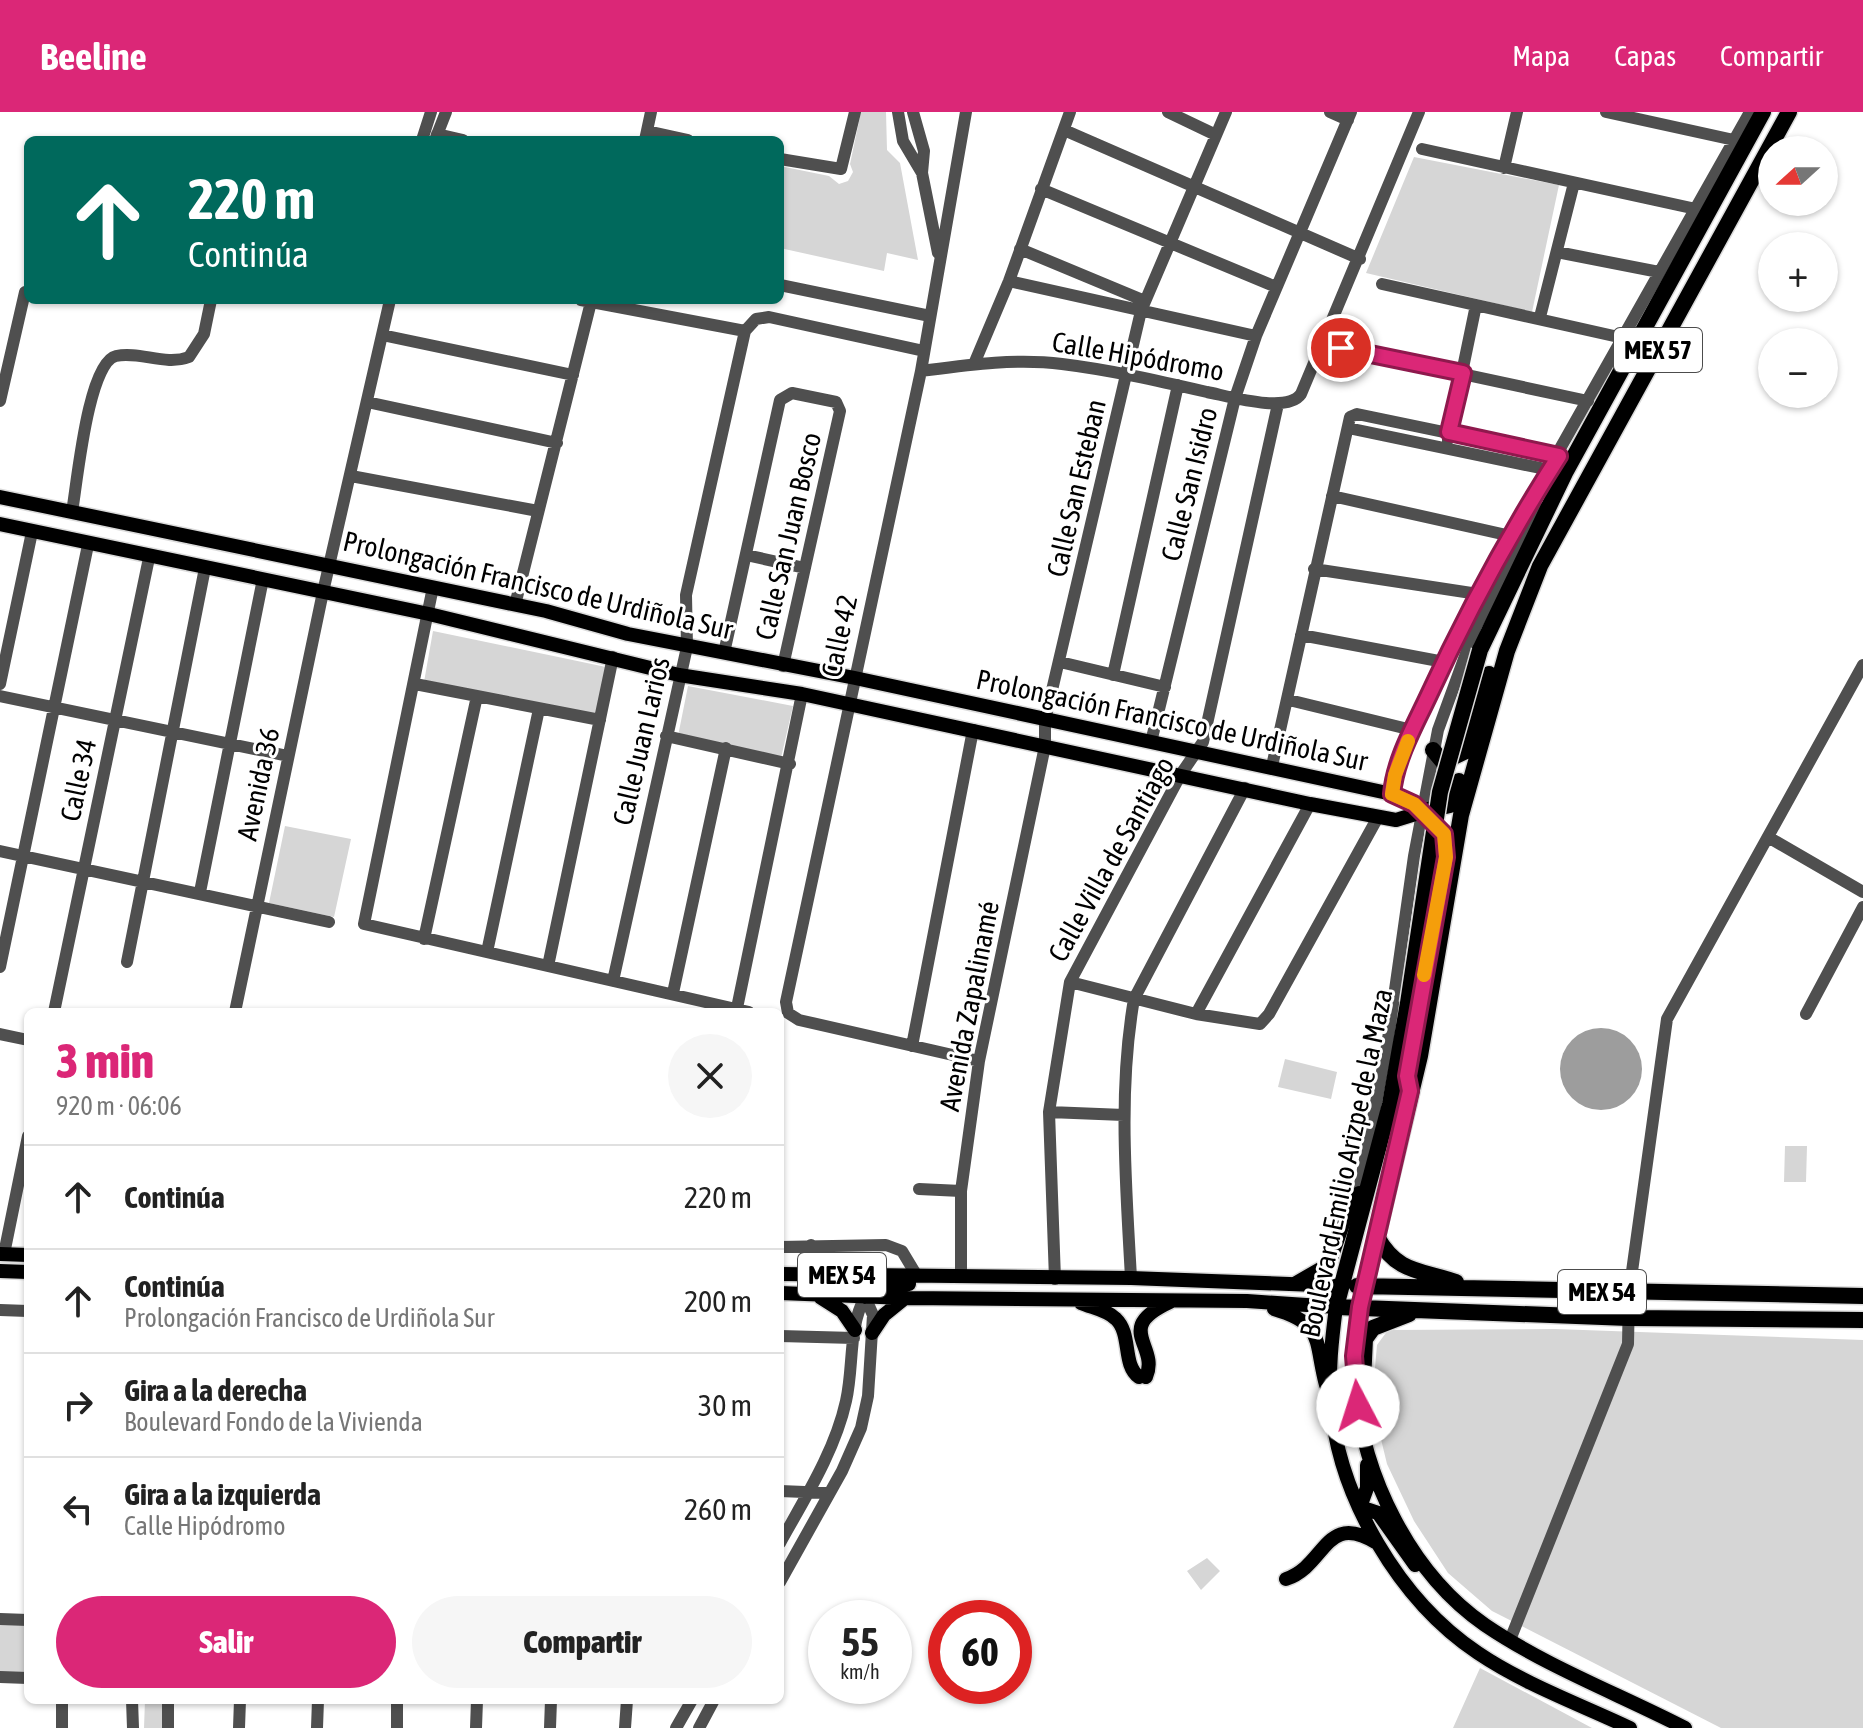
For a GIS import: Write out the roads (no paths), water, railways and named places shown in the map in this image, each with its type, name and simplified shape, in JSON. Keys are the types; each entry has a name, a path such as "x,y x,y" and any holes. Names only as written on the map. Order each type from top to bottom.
{"highway":[{"name":"Boulevard Emilio Arizpe de la Maza","path":"1336,1307 1387,1117 1440,792 1480,650 1557,472 1763,112"},
{"name":"Boulevard Emilio Arizpe de la Maza","path":"1360,1307 1420,1056 1461,815 1503,666 1530,590 1540,566 1789,112"},
{"path":"1422,812 1450,805 1457,795 1466,751 1493,663 1530,590"},
{"path":"1433,750 1443,762 1466,751"},
{"path":"1410,1091 1407,1076 1446,857 1444,834 1422,812"},
{"path":"1377,1237 1387,1255 1401,1265 1472,1288"},
{"name":"MEX 54","path":"1341,1286 1863,1296"},
{"name":"MEX 54","path":"1336,1307 1628,1318 1863,1320"},
{"path":"1363,1433 1365,1339 1373,1328 1418,1311"}],"main road":[{"name":"Prolongación Francisco de Urdiñola Sur","path":"0,497 433,587 687,647 855,678 1272,766 1392,794 1410,801 1422,812 1402,820 1310,804 802,694 679,675 429,614 149,558 0,524"},
{"path":"1293,1284 1329,1264 1348,1210 1359,1193"},
{"path":"2,1254 24,1255"},
{"path":"0,1271 24,1272"},
{"name":"MEX 54","path":"784,1274 1131,1278 1341,1286"},
{"path":"805,1274 807,1281 850,1285 865,1297 878,1287 938,1283 955,1277"},
{"path":"1096,1279 1128,1300 1165,1280"},
{"name":"MEX 54","path":"784,1293 905,1298 1247,1301 1336,1307"},
{"path":"813,1294 839,1307 854,1334"},
{"path":"872,1333 884,1315 905,1298"},
{"path":"1074,1298 1117,1320 1123,1330 1134,1374 1142,1377 1148,1371 1142,1322 1148,1313 1171,1301"},
{"path":"1247,1301 1291,1314 1313,1327 1331,1403"},
{"name":"Boulevard Emilio Arizpe de la Maza","path":"1336,1307 1331,1342 1331,1403 1343,1465 1360,1507 1380,1544 1427,1607 1474,1651 1630,1728"},
{"name":"Boulevard Emilio Arizpe de la Maza","path":"1360,1307 1354,1356 1363,1433 1390,1509 1434,1579 1461,1605 1510,1640 1685,1728"},
{"path":"1363,1433 1368,1480 1360,1507 1378,1513 1412,1563 1434,1579"},
{"path":"1286,1579 1301,1570 1342,1532 1356,1531 1380,1544"},
{"path":"1474,1651 1477,1648 1500,1653 1510,1640"}],"street":[{"path":"423,136 431,112"},
{"path":"436,136 446,112"},
{"path":"646,136 651,112"},
{"path":"784,160 841,169 855,112"},
{"path":"898,112 903,141 922,173"},
{"path":"913,112 924,151 922,173 938,256"},
{"name":"Calle 42","path":"912,1046 799,1020 788,1013 786,995 921,371 938,256 966,112"},
{"path":"974,364 1009,281 1070,112"},
{"path":"1168,112 1216,135"},
{"name":"Calle San Esteban","path":"1045,746 1045,720 1143,306 1226,112"},
{"path":"1330,112 1349,116"},
{"path":"1064,130 1360,259 1419,112"},
{"path":"1504,168 1517,112"},
{"path":"1606,112 1734,140"},
{"path":"1347,1262 1387,1046 1433,750 1476,626 1557,472 1559,456 1588,401 1750,112"},
{"name":"Calle San Isidro","path":"1151,742 1235,398 1256,336 1349,116"},
{"path":"1422,149 1696,209"},
{"path":"1540,317 1574,183"},
{"path":"1041,189 1276,287"},
{"path":"1020,249 1143,306"},
{"path":"1557,252 1659,272"},
{"name":"Calle Hipódromo","path":"921,371 974,364 1061,363 1278,404 1297,399 1360,259"},
{"path":"1009,281 1143,306 1256,336"},
{"path":"1382,284 1623,338"},
{"path":"784,286 930,316"},
{"path":"0,401 24,296"},
{"path":"72,512 91,401 100,368 110,357 119,355 169,360 189,357 204,334 210,304"},
{"name":"Avenida 36","path":"236,1008 323,592 332,565 389,304"},
{"path":"515,605 557,443 587,304"},
{"path":"617,304 747,327 769,317 924,351"},
{"path":"1446,447 1476,305"},
{"name":"Calle Juan Larios","path":"613,981 687,647 686,595 747,327"},
{"path":"382,335 573,375"},
{"path":"1341,348 1588,401"},
{"path":"1113,675 1178,385"},
{"name":"Calle San Juan Bosco","path":"724,653 782,397 792,393 836,402 840,415 783,666"},
{"path":"367,402 557,443"},
{"path":"1199,751 1207,732 1278,404"},
{"path":"1272,766 1350,417 1357,414 1559,456"},
{"path":"1348,428 1557,472"},
{"path":"1392,794 1395,775 1412,730 1478,594 1511,536 1557,472"},
{"path":"351,476 538,511"},
{"path":"1332,496 1511,536"},
{"path":"0,684 32,532"},
{"path":"0,967 88,545"},
{"path":"746,555 805,568"},
{"name":"Calle 34","path":"55,1008 149,558"},
{"path":"127,962 205,568"},
{"path":"1314,569 1478,594"},
{"path":"200,892 263,579"},
{"path":"433,587 364,924 735,1008"},
{"path":"1301,635 1444,662"},
{"path":"548,966 613,657"},
{"path":"1060,662 1165,687"},
{"path":"1510,1640 1628,1344 1629,1293 1667,1019 1863,665"},
{"path":"415,684 600,720"},
{"path":"743,1008 802,694"},
{"path":"0,696 288,756"},
{"path":"424,939 477,696"},
{"path":"1289,700 1412,730"},
{"path":"487,952 539,709"},
{"path":"973,730 912,1046 979,1061"},
{"path":"666,736 790,764"},
{"name":"Avenida Zapalinamé","path":"955,1277 961,1191 979,1061 1045,746"},
{"path":"673,993 726,748"},
{"name":"Calle Villa de Santiago","path":"1055,1279 1049,1112 1070,982 1181,774 1199,751"},
{"path":"1131,1278 1124,1115 1127,1048 1134,999 1245,788"},
{"path":"1196,1014 1310,804"},
{"path":"1070,982 1196,1014 1260,1024 1269,1014 1378,817"},
{"path":"1768,837 1863,892"},
{"path":"0,851 329,922"},
{"path":"1806,1014 1863,907"},
{"path":"0,1034 24,1039"},
{"path":"1049,1112 1124,1115"},
{"path":"2,1254 24,1154"},
{"path":"919,1189 961,1191"},
{"path":"805,1274 811,1245"},
{"path":"784,1247 896,1247 909,1259 911,1276"},
{"path":"784,1575 853,1448 865,1412 873,1315 865,1297"},
{"path":"784,1536 808,1492 843,1414 856,1314 865,1297"},
{"path":"0,1310 24,1311"},
{"path":"784,1336 854,1334"},
{"path":"784,1491 829,1493"},
{"path":"0,1619 24,1620"},
{"path":"0,1677 24,1678"},
{"path":"62,1704 62,1728"},
{"path":"132,1704 133,1728"},
{"path":"168,1704 168,1728"},
{"path":"239,1728 240,1704"},
{"path":"317,1728 318,1704"},
{"path":"397,1704 397,1728"},
{"path":"476,1728 477,1704"},
{"path":"550,1728 551,1704"},
{"path":"625,1728 627,1704"},
{"path":"676,1728 690,1704"},
{"path":"699,1728 712,1704"}]}
